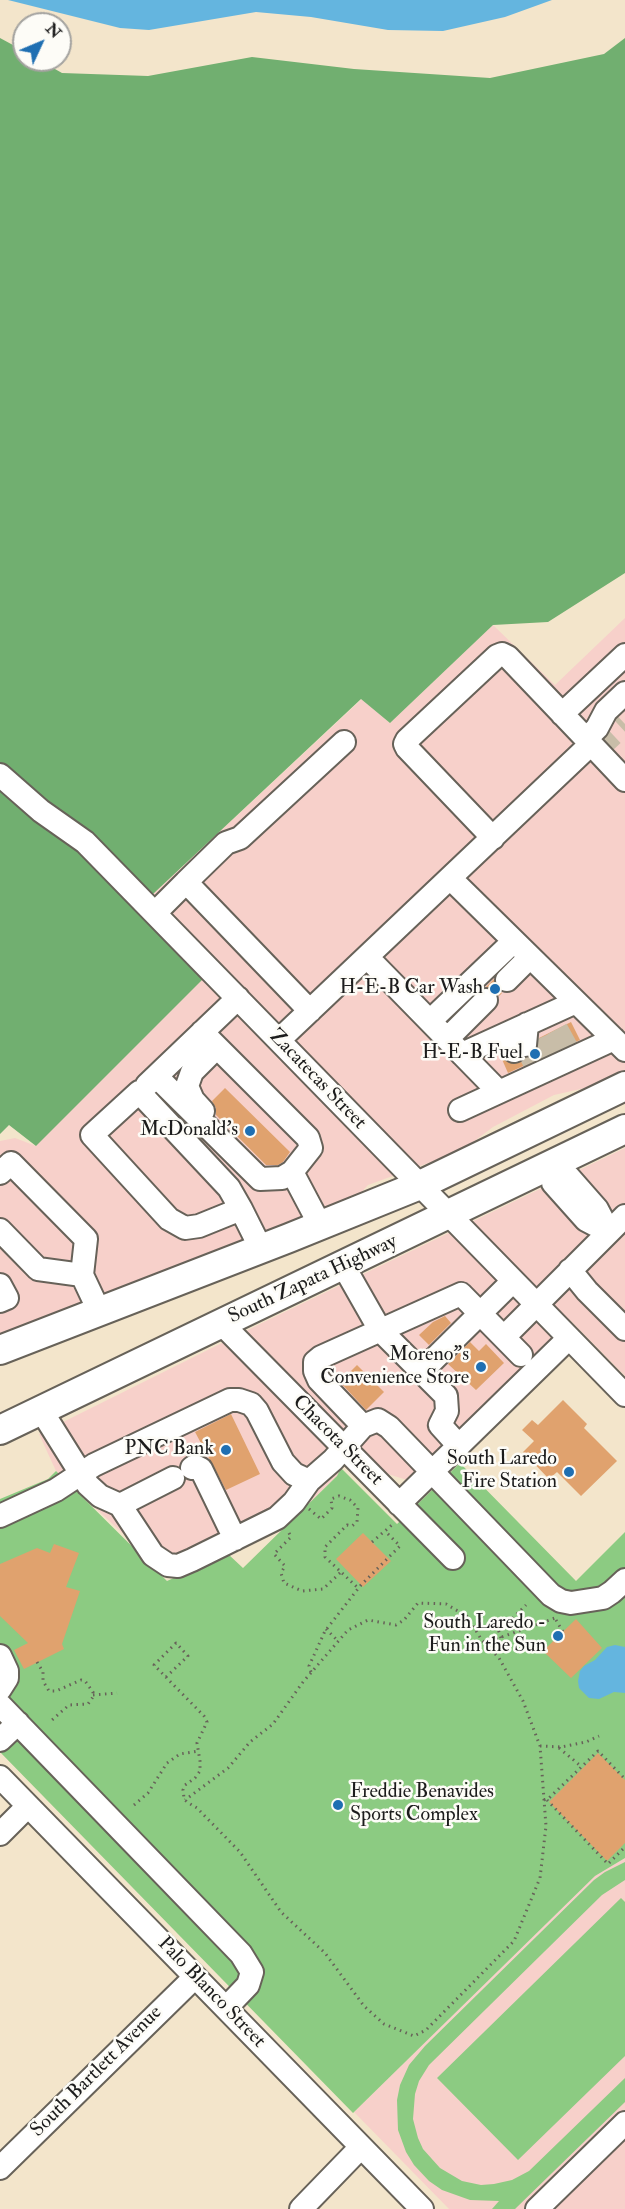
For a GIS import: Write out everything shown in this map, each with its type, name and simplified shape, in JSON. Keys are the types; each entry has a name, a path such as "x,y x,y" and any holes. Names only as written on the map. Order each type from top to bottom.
{"main road":[{"path":"0,1348 420,1185 625,1086"},
{"name":"South Zapata Highway","path":"0,1430 625,1129"}],"street":[{"path":"493,838 405,744 497,656 502,654 508,657 625,780"},
{"path":"562,714 625,655"},
{"path":"589,742 606,711 625,693"},
{"path":"279,1041 493,838 625,708"},
{"path":"155,913 226,843 240,838 344,742"},
{"name":"Zacatecas Street","path":"0,775 41,812 85,842 625,1395"},
{"path":"450,878 619,1044"},
{"path":"186,882 310,1011"},
{"path":"430,1021 514,941"},
{"path":"367,957 499,1092"},
{"path":"507,980 531,957"},
{"path":"238,998 210,1040 187,1086 193,1100 200,1108 282,1176 320,1225"},
{"path":"454,1046 486,1000"},
{"path":"454,1046 533,1037 576,1002"},
{"path":"210,1040 157,1077 92,1135 169,1219 185,1228 199,1226 241,1209"},
{"path":"157,1077 260,1179 282,1176 311,1148 308,1138 210,1040"},
{"path":"460,1110 499,1092 546,1064 619,1044"},
{"path":"139,1092 229,1188 261,1248"},
{"path":"0,1173 11,1163 86,1239 82,1275 99,1311"},
{"path":"553,1164 568,1176 597,1209 609,1232"},
{"path":"504,1337 625,1216"},
{"path":"0,1230 38,1269 82,1275"},
{"path":"342,1265 381,1330 446,1396 447,1411 440,1425 459,1446"},
{"path":"570,1270 587,1291 625,1329"},
{"path":"422,1371 513,1281"},
{"path":"0,1285 7,1298 0,1301"},
{"path":"363,1426 319,1380 315,1371 315,1362 321,1357 461,1294 521,1355"},
{"name":"Chacota Street","path":"221,1323 343,1447 398,1513 453,1558"},
{"path":"398,1513 432,1472 569,1338"},
{"path":"0,1516 56,1490 94,1465 230,1400 251,1404 257,1411 283,1462 294,1474 309,1481"},
{"path":"41,1410 80,1474 100,1496 120,1505 153,1555 168,1565 178,1566 192,1560 277,1518 294,1502 309,1481 333,1460 363,1426 378,1420 389,1427 551,1595 561,1601 571,1603 603,1598 625,1580"},
{"path":"120,1505 195,1466 201,1469 235,1539"},
{"path":"0,1656 7,1671 7,1678 0,1689"},
{"path":"0,1705 241,1954 252,1972 248,1986 226,2008"},
{"path":"0,1740 18,1723"},
{"name":"Palo Blanco Street","path":"0,1777 422,2209"},
{"path":"0,1834 28,1806"},
{"name":"South Bartlett Avenue","path":"0,2168 195,1977"},
{"path":"537,2209 625,2123"},
{"path":"301,2209 361,2147"}],"path":[{"path":"302,1515 307,1509 321,1519 332,1508 332,1499 339,1496 350,1500 358,1508 357,1522 352,1526 346,1525 325,1546 325,1557 358,1588"},
{"path":"372,1542 385,1531 398,1513"},
{"path":"291,1527 289,1530 291,1537 274,1554 285,1566 281,1573 284,1583 302,1591 323,1589 341,1572"},
{"path":"311,1672 309,1666 326,1629 358,1588 400,1546 385,1531"},
{"path":"166,1677 188,1656 176,1643 154,1665 206,1719 206,1727 197,1743 201,1761 200,1771 185,1785 183,1790 185,1800 197,1808 240,1852 281,1912 325,1953 370,2013 384,2024 414,2036 426,2030 502,1955 520,1929 540,1878 546,1826 546,1800 540,1746 523,1701 499,1658 485,1643 465,1614 447,1604 423,1602 416,1604 399,1624 392,1626 368,1620 348,1630 311,1672 273,1724 250,1742 228,1768 185,1800"},
{"path":"501,1638 497,1626 512,1619 526,1605"},
{"path":"485,1643 557,1617 563,1632"},
{"path":"326,1629 338,1641"},
{"path":"37,1662 49,1691 56,1691 81,1680 89,1686 93,1695"},
{"path":"93,1695 117,1693"},
{"path":"51,1721 69,1705 88,1704 93,1695"},
{"path":"540,1746 558,1747 586,1742 599,1736"},
{"path":"558,1747 582,1767"},
{"path":"135,1805 148,1793 167,1763 180,1754 198,1751"},
{"path":"546,1800 598,1751 625,1779"},
{"path":"546,1800 608,1864 625,1847"}],"shaded area":[{"path":"625,618 625,1072 594,1086 554,1095 493,1127 461,1151 368,1185 358,1196 0,1336 0,1141 15,1138 36,1146 137,909 362,699 390,723 493,625 555,685"},
{"path":"625,1148 625,1376 570,1320 407,1480 388,1474 359,1445 337,1476 298,1514 273,1530 153,1562 56,1471 39,1434 264,1322"},
{"path":"625,1858 625,2209 449,2209 354,2112 595,1876"}],"green space":[{"path":"0,38 12,44 12,72 148,76 252,57 354,69 490,78 604,54 625,38 625,573 548,622 493,625 390,723 361,699 137,909 203,979 36,1146 9,1125 0,1134"},
{"name":"Freddie Benavides Sports Complex","path":"460,1463 576,1581 625,1532 625,1858 595,1876 353,2113 0,1752 0,1499 48,1479 56,1471 167,1581 228,1554 243,1568 337,1476 341,1468 397,1524"},
{"path":"625,1862 625,1880 602,1895 429,2065 419,2081 415,2094 413,2119 423,2149 440,2168 462,2181 481,2185 494,2184 512,2180 529,2171 625,2078 625,2102 515,2209 492,2209 499,2201 470,2200 442,2190 429,2181 414,2165 406,2152 398,2130 397,2100 400,2085 409,2065 425,2046 594,1880"},
{"path":"621,1898 625,1902 625,2056 518,2160 437,2078"}],"water":[{"path":"8,0 552,0 505,17 443,31 388,30 311,17 256,12 149,30 120,28 72,16 72,12 56,12"},
{"path":"615,1645 625,1647 625,1693 614,1692 599,1699 589,1698 579,1688 580,1671 607,1647"}],"building":[{"path":"494,979 497,989 502,993 499,996 495,990 486,987"},
{"path":"571,1022 580,1040 508,1073 501,1057 509,1063 521,1062 536,1053 539,1038"},
{"name":"McDonald's","path":"225,1088 290,1152 283,1162 278,1165 266,1165 216,1115 216,1108 212,1101"},
{"path":"445,1316 451,1323 429,1345 419,1335 433,1322"},
{"name":"Moreno\"s Convenience Store","path":"470,1342 479,1351 486,1344 504,1363 476,1390 448,1364"},
{"path":"357,1365 384,1392 366,1410 340,1382"},
{"path":"563,1400 587,1424 584,1428 617,1461 581,1496 557,1472 549,1479 523,1452 534,1441 522,1430 532,1420 538,1425"},
{"name":"PNC Bank","path":"231,1414 260,1474 226,1490 195,1432"},
{"path":"363,1533 391,1561 363,1587 336,1559"},
{"path":"54,1544 79,1553 66,1587 80,1591 62,1644 64,1649 24,1669 14,1650 28,1643 0,1616 0,1564 37,1548 50,1553"},
{"path":"576,1619 602,1648 571,1678 543,1651"},
{"path":"598,1753 625,1780 625,1843 607,1861 549,1802"}],"tunnel":[{"path":"597,750 625,724"},
{"path":"557,1029 569,1051"},
{"path":"542,1037 552,1059"},
{"path":"525,1045 536,1067"}],"place":[{"name":"H-E-B Car Wash","path":"495,989"},
{"name":"H-E-B Fuel","path":"535,1054"},
{"name":"McDonald's","path":"250,1131"},
{"name":"Moreno\"s Convenience Store","path":"481,1367"},
{"name":"PNC Bank","path":"226,1450"},
{"name":"South Laredo Fire Station","path":"569,1472"},
{"name":"South Laredo - Fun in the Sun","path":"558,1636"},
{"name":"Freddie Benavides Sports Complex","path":"338,1805"}]}
